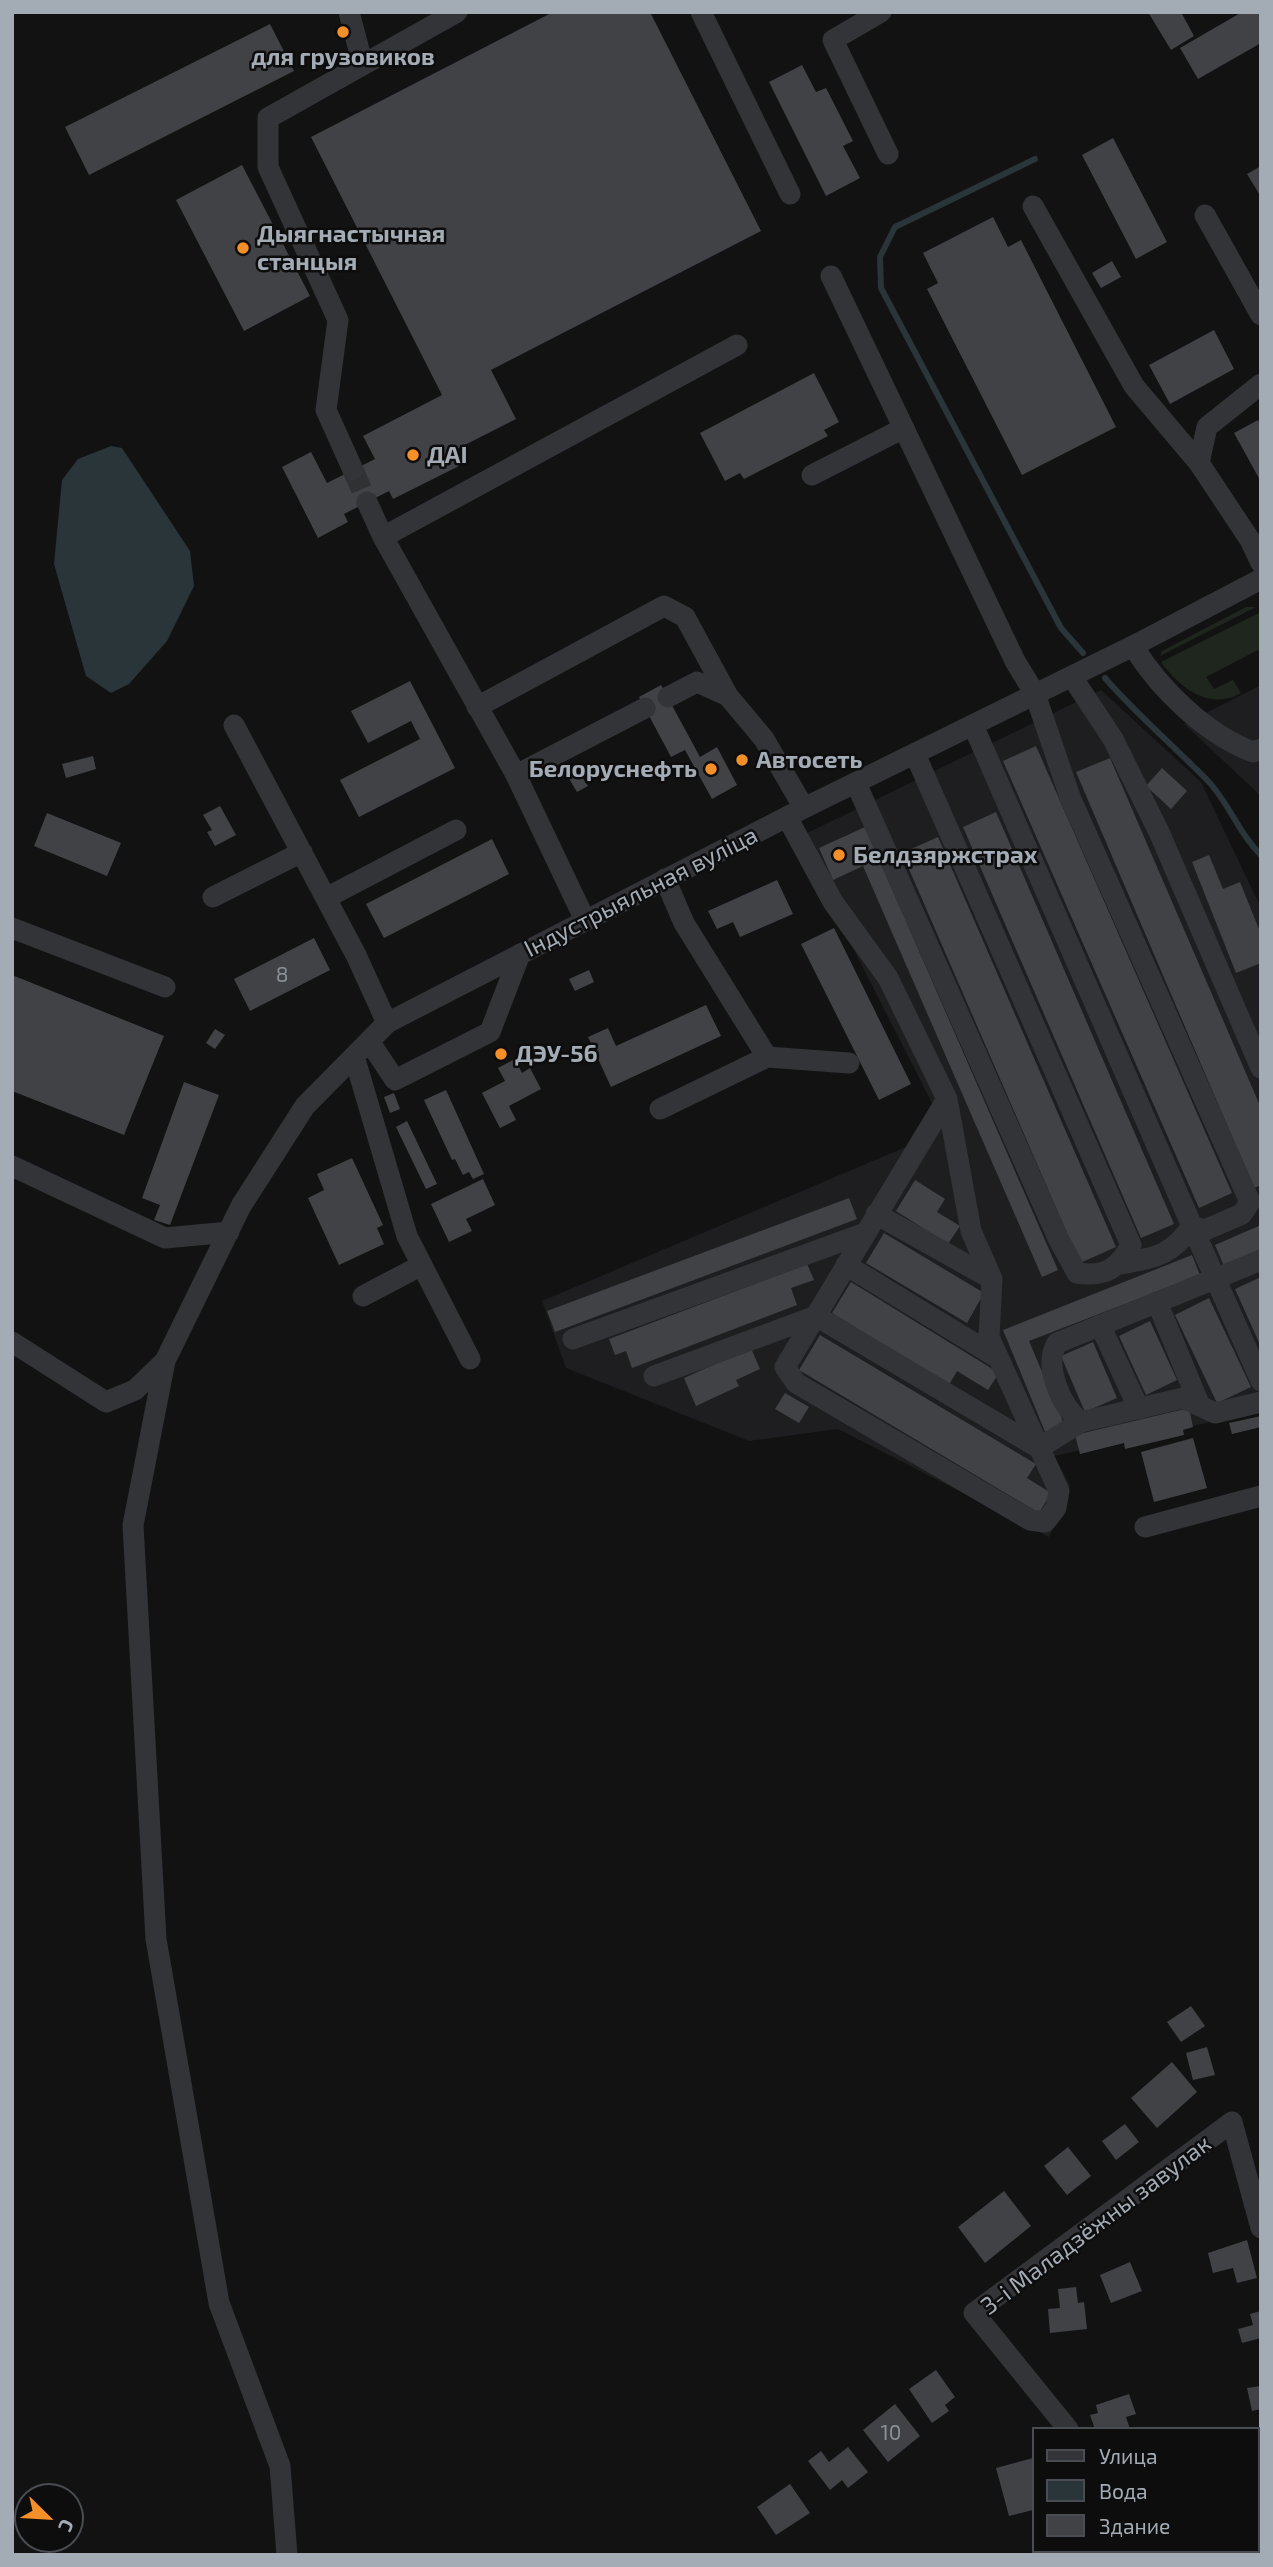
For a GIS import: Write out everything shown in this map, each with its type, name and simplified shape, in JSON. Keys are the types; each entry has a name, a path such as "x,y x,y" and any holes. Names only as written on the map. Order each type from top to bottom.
{"street":[{"path":"349,12 363,65"},
{"path":"353,470 326,410 338,320 268,167 268,118 457,12"},
{"path":"701,12 790,194"},
{"path":"881,12 833,40 888,154"},
{"path":"1033,206 1134,386 1199,463 1250,540 1261,563"},
{"path":"1205,215 1261,315"},
{"path":"831,276 1015,662 1035,694 1070,797 1255,1201 1242,1214 1205,1230 1192,1226"},
{"path":"383,537 737,345"},
{"path":"1199,463 1207,427 1261,384"},
{"path":"812,475 904,429"},
{"path":"367,502 383,537 516,775 585,920"},
{"name":"Індустрыяльная вуліца","path":"165,1361 241,1206 305,1106 387,1023 665,879 1072,677 1261,579"},
{"path":"477,707 664,606 685,617 728,696 764,739 833,902 888,978 947,1099 971,1231 992,1279 989,1337 1059,1491 1056,1508 1045,1522 1030,1520 796,1383 785,1367 947,1099"},
{"path":"1133,646 1149,673 1225,741 1253,752 1261,749"},
{"path":"1072,677 1113,739 1159,832 1261,1068"},
{"path":"668,697 697,682 728,696"},
{"path":"516,775 645,708"},
{"path":"234,725 327,898 387,1023"},
{"path":"973,725 1261,1381"},
{"path":"915,754 1131,1245 1121,1264"},
{"path":"856,783 1058,1238 1077,1273 1098,1276 1121,1264 1159,1256 1178,1246 1192,1226"},
{"path":"327,898 456,830"},
{"path":"213,897 302,852"},
{"path":"665,879 684,923 767,1056"},
{"path":"12,928 165,987"},
{"path":"369,1041 395,1080 490,1032 520,954"},
{"path":"354,1056 407,1236 470,1359"},
{"path":"660,1109 767,1056 849,1063"},
{"path":"12,1166 165,1238 229,1232"},
{"path":"877,1214 992,1279"},
{"path":"573,1339 865,1233"},
{"path":"1081,1422 1070,1414 1052,1370 1049,1355 1057,1343 1261,1260"},
{"path":"363,1296 422,1265"},
{"path":"846,1265 998,1358"},
{"path":"1157,1302 1200,1406"},
{"path":"654,1376 816,1316"},
{"path":"816,1316 1039,1448"},
{"path":"1100,1325 1139,1409"},
{"path":"12,1342 106,1402 135,1390 165,1361"},
{"path":"165,1361 133,1525 156,1939 219,2303 280,2466 287,2555"},
{"path":"1039,1448 1081,1422 1183,1398 1215,1413 1261,1402"},
{"path":"1145,1527 1261,1496"},
{"name":"3-і Маладзёжны завулак","path":"1066,2427 974,2313 1232,2122 1261,2228"}],"shaded area":[{"path":"1246,607 1256,607 1160,656 1162,651"},
{"path":"1261,612 1261,653 1258,650 1206,677 1214,689 1233,680 1241,693 1218,699 1196,694 1177,680 1161,662"},
{"path":"1261,685 1261,796 1184,724"},
{"path":"1101,690 1201,782 1261,908 1261,1411 1054,1456 1070,1485 1049,1537 838,1429 749,1441 566,1368 542,1301 920,1141 937,1113 797,838"}],"water":[{"path":"111,446 122,448 190,551 194,586 167,641 129,684 111,693 86,676 54,564 62,480 78,459"}],"building":[{"path":"553,12 650,12 761,231 491,370 516,419 451,452 459,466 393,499 389,491 344,514 348,522 318,538 282,467 311,452 327,483 375,459 363,436 442,395 311,137"},
{"path":"1148,12 1181,12 1194,36 1171,50"},
{"path":"1242,12 1261,12 1261,43 1198,79 1180,48"},
{"path":"270,24 294,71 89,175 65,127"},
{"path":"802,65 816,92 826,88 853,141 843,146 860,178 826,196 769,82"},
{"path":"1113,138 1167,242 1136,259 1082,155"},
{"name":"Дыягнастычная станцыя","path":"242,165 310,296 244,331 176,200"},
{"path":"1261,166 1261,197 1247,174"},
{"path":"993,217 1008,247 1021,240 1116,427 1022,475 927,289 938,283 923,253"},
{"path":"1112,261 1121,277 1101,288 1092,273"},
{"path":"1214,330 1234,369 1170,404 1149,365"},
{"path":"814,373 839,422 824,430 828,436 744,479 740,473 725,481 700,433"},
{"path":"1258,420 1261,426 1261,482 1234,433"},
{"path":"410,681 455,768 359,817 340,780 420,739 411,721 368,743 351,711"},
{"path":"661,685 700,757 717,747 737,785 712,799 685,750 671,757 639,697"},
{"path":"1036,746 1232,1193 1199,1208 1003,761"},
{"path":"93,756 96,769 66,778 62,764"},
{"path":"1110,758 1261,1108 1261,1185 1254,1188 1076,772"},
{"path":"1162,768 1187,791 1171,809 1146,786"},
{"path":"578,771 588,786 577,792 568,777"},
{"path":"220,806 236,835 215,846 207,832 212,830 203,815"},
{"path":"996,812 1174,1224 1141,1238 963,827"},
{"path":"47,813 121,843 107,876 34,846"},
{"path":"865,827 1058,1270 1042,1277 863,866 833,880 819,848"},
{"path":"938,837 1116,1247 1080,1263 902,853"},
{"path":"492,839 509,874 384,938 366,904"},
{"path":"1209,855 1223,889 1240,882 1261,934 1261,963 1236,973 1192,862"},
{"path":"777,880 793,914 740,937 733,922 717,929 708,911"},
{"path":"834,928 911,1084 879,1100 801,944"},
{"path":"314,938 330,970 250,1011 234,979"},
{"path":"589,970 594,982 575,991 569,979"},
{"path":"12,975 164,1036 124,1135 12,1091"},
{"path":"706,1005 721,1036 611,1087 588,1037 608,1028 616,1046"},
{"path":"215,1029 225,1035 215,1049 206,1043"},
{"path":"515,1059 522,1073 530,1068 541,1089 509,1106 516,1120 500,1128 482,1093 505,1081 498,1068"},
{"path":"184,1082 219,1095 170,1225 154,1220 160,1205 142,1198"},
{"path":"446,1090 484,1174 473,1179 469,1172 463,1175 455,1159 452,1160 424,1100"},
{"path":"394,1093 400,1109 390,1113 384,1097"},
{"path":"407,1121 437,1184 426,1189 396,1127"},
{"path":"352,1158 383,1225 377,1228 384,1244 339,1265 308,1198 324,1190 317,1174"},
{"path":"483,1179 495,1205 466,1219 472,1231 449,1242 431,1204"},
{"path":"915,1180 945,1199 937,1212 960,1226 948,1244 896,1211"},
{"path":"849,1198 857,1219 555,1332 547,1311"},
{"path":"1261,1225 1261,1250 1224,1266 1215,1245"},
{"path":"884,1233 984,1293 967,1323 866,1263"},
{"path":"1192,1255 1200,1275 1029,1341 1065,1426 1046,1434 1003,1330"},
{"path":"807,1264 814,1280 791,1288 797,1305 632,1368 626,1351 615,1355 609,1339"},
{"path":"1261,1277 1261,1347 1235,1289"},
{"path":"851,1282 999,1373 988,1390 957,1371 949,1385 832,1313"},
{"path":"1209,1298 1251,1387 1217,1403 1175,1315"},
{"path":"1150,1321 1177,1380 1146,1395 1119,1336"},
{"path":"820,1335 1036,1464 1027,1478 1051,1493 1039,1513 799,1370"},
{"path":"1093,1342 1117,1398 1085,1412 1061,1356"},
{"path":"751,1348 760,1369 736,1380 739,1386 696,1406 684,1378"},
{"path":"785,1393 809,1407 799,1423 775,1409"},
{"path":"1189,1408 1193,1427 1183,1430 1184,1435 1125,1449 1124,1443 1080,1454 1075,1435"},
{"path":"1261,1416 1261,1427 1232,1434 1229,1423"},
{"path":"1193,1438 1207,1488 1154,1502 1141,1452"},
{"path":"1191,2006 1205,2026 1181,2042 1167,2022"},
{"path":"1207,2047 1215,2075 1193,2080 1186,2053"},
{"path":"1172,2062 1197,2092 1157,2128 1131,2098"},
{"path":"1125,2124 1139,2142 1116,2160 1102,2141"},
{"path":"1068,2147 1091,2176 1067,2195 1044,2166"},
{"path":"1004,2191 1031,2226 985,2263 958,2227"},
{"path":"1247,2240 1257,2278 1237,2283 1233,2268 1213,2273 1208,2253"},
{"path":"1130,2262 1142,2291 1111,2303 1100,2275"},
{"path":"1076,2287 1078,2303 1084,2302 1087,2329 1050,2333 1048,2309 1060,2308 1058,2289"},
{"path":"1261,2311 1261,2338 1242,2343 1238,2329 1253,2325 1250,2314"},
{"path":"936,2370 955,2397 945,2405 949,2411 932,2423 909,2389"},
{"path":"1261,2386 1261,2409 1252,2411 1247,2388"},
{"path":"1129,2394 1136,2414 1126,2417 1129,2427 1094,2427 1090,2415 1098,2413 1096,2405"},
{"path":"895,2404 920,2436 888,2462 863,2430"},
{"path":"848,2447 868,2472 848,2488 842,2480 830,2490 808,2461 821,2451 829,2462"},
{"path":"1032,2458 1032,2510 1009,2516 996,2468"},
{"path":"790,2484 810,2513 776,2535 757,2507"}],"waterway":[{"path":"1035,159 895,227 880,257 881,288 1061,628 1083,653"},
{"path":"1105,678 1208,781 1246,838 1261,855"}],"tunnel":[{"path":"353,470 367,502"}],"place":[{"name":"для грузовиков","path":"343,32"},
{"name":"Дыягнастычная станцыя","path":"243,248"},
{"name":"ДАІ","path":"413,455"},
{"name":"Автосеть","path":"742,760"},
{"name":"Белоруснефть","path":"711,769"},
{"name":"Белдзяржстрах","path":"839,855"},
{"name":"ДЭУ-56","path":"501,1054"}]}
